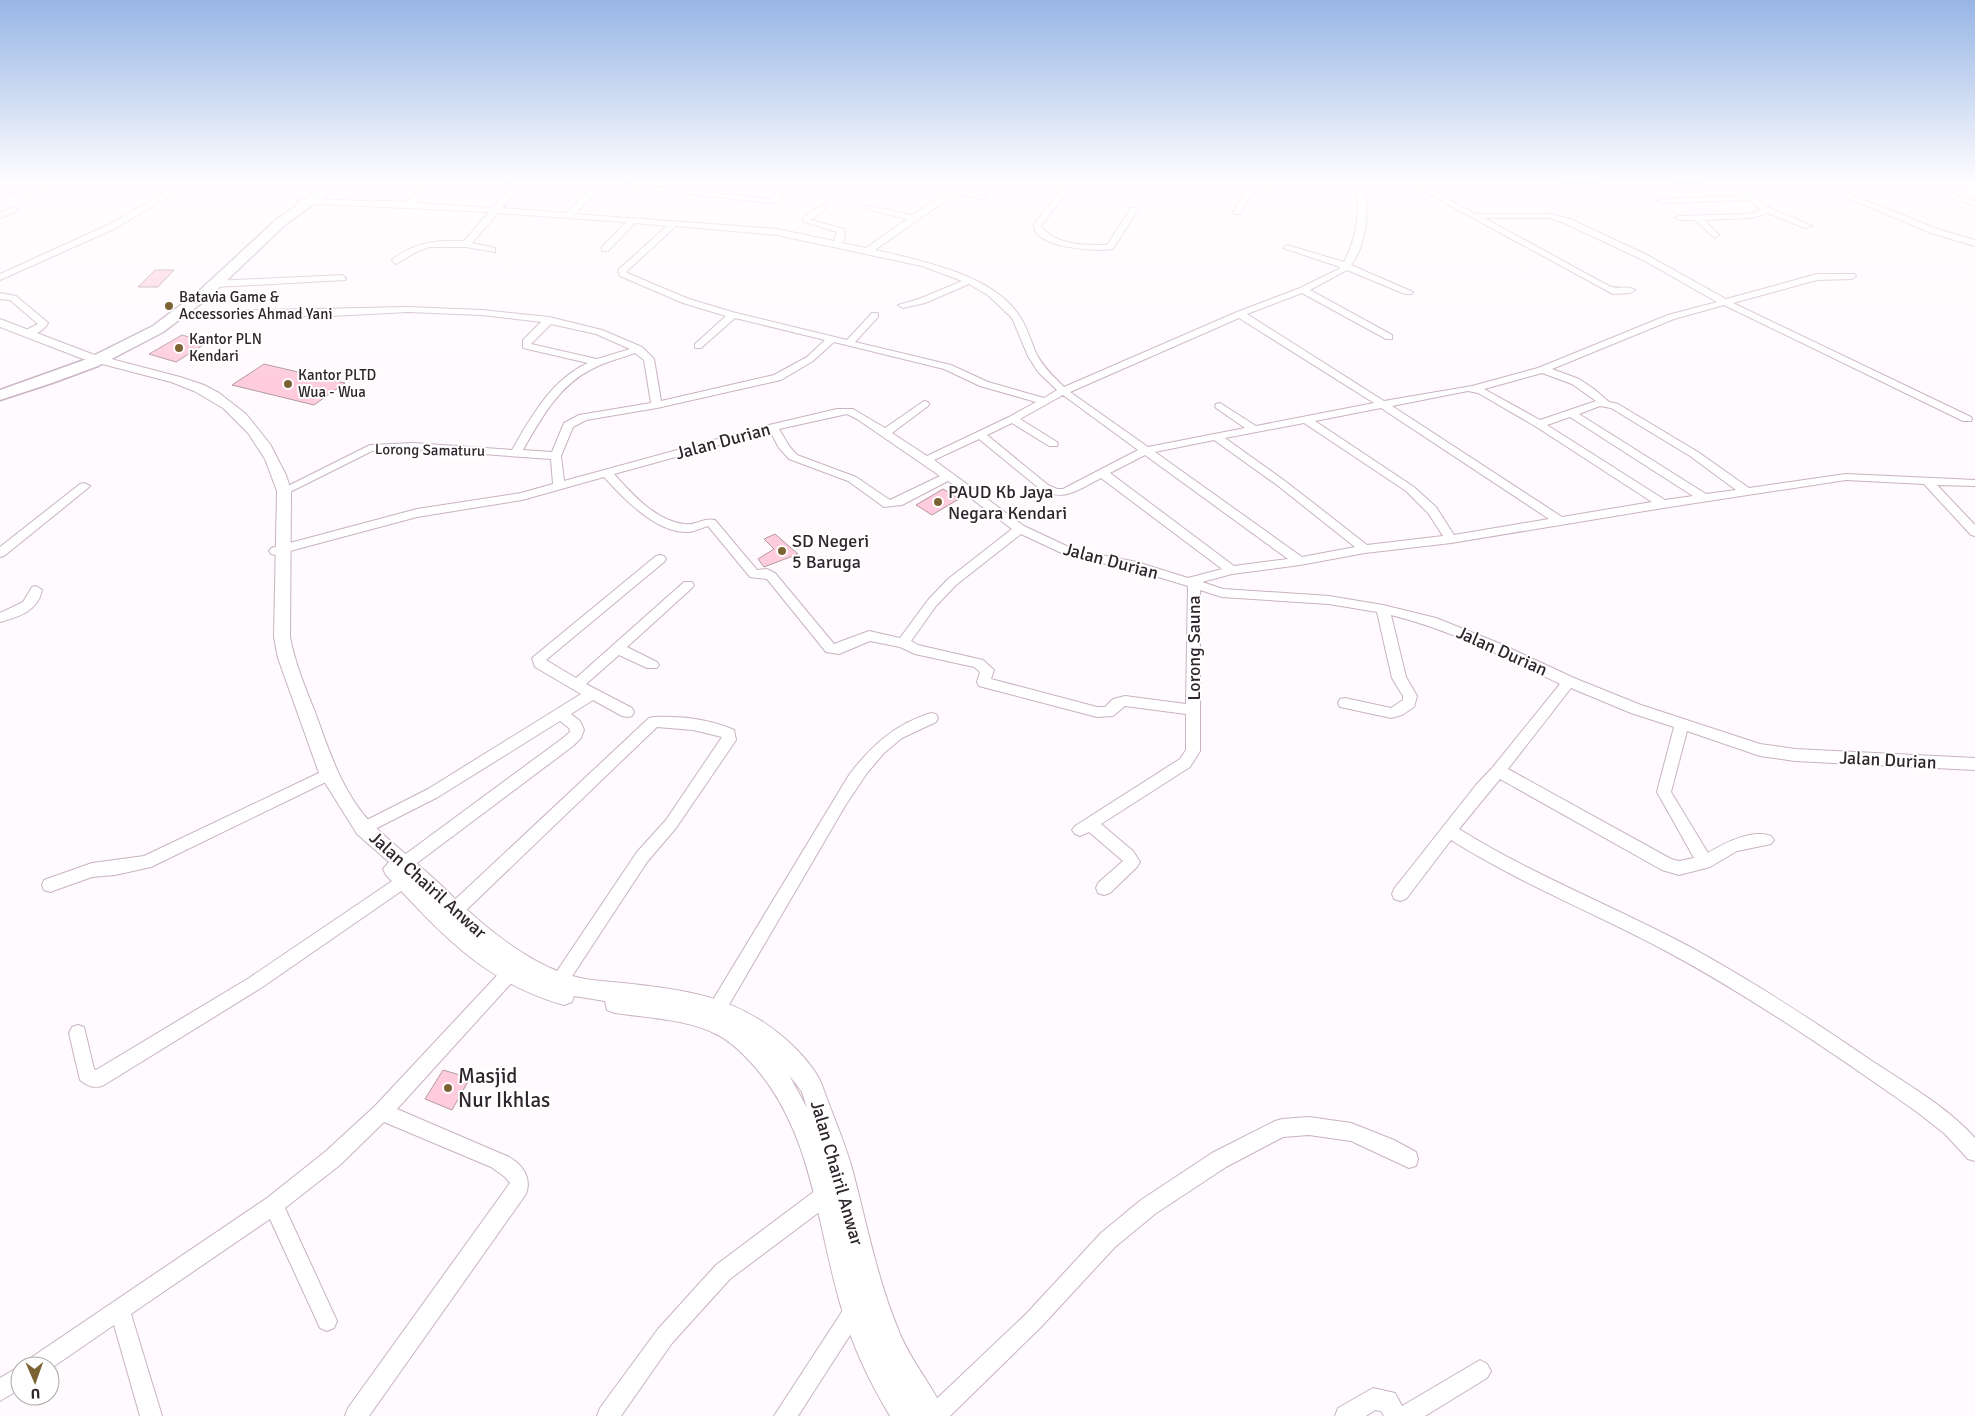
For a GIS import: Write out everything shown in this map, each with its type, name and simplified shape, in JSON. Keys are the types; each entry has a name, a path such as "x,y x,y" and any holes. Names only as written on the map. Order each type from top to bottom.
{"highway":[{"path":"0,395 63,375 165,319 203,287 245,246"},
{"path":"0,391 90,361 153,332 180,314 216,284 255,246"}],"main road":[{"path":"0,323 90,361"},
{"path":"0,333 90,361"},
{"name":"Jalan Chairil Anwar","path":"90,361 209,393 249,426 264,445 281,478 284,491 273,618 280,663 296,699 321,778 346,820 404,872 453,912 532,970 559,982 586,989 681,1000 717,1009 755,1028 784,1052 811,1085 840,1169 873,1296 887,1336 902,1369 934,1416"},
{"name":"Jalan Chairil Anwar","path":"182,385 216,405 233,419 258,449 278,488 281,619 286,658 328,773 364,828 469,943 509,974 567,996 707,1019 727,1028 744,1040 764,1060 785,1088 804,1124 820,1167 854,1309 888,1387 906,1416"}],"street":[{"path":"0,277 69,246"},
{"path":"396,260 407,251 425,246"},
{"path":"475,246 492,250"},
{"path":"605,249 608,246"},
{"path":"650,246 622,272 680,298 733,315 947,367 984,384 1044,401"},
{"path":"846,246 925,264 970,281 992,294 1016,318 1033,356 1042,370 1062,391 1300,561"},
{"path":"868,251 875,246"},
{"path":"1097,246 1111,246"},
{"path":"926,460 1013,419 1062,391 1240,314 1303,290 1346,268 1355,246"},
{"path":"1530,246 1606,288 1616,292 1630,290"},
{"path":"1620,246 1646,258 1726,303 1967,419"},
{"path":"1287,248 1319,256 1408,292"},
{"path":"0,267 14,271"},
{"path":"980,435 1053,493 1067,491 1147,450 1474,388 1542,370 1672,318 1817,277 1852,276"},
{"path":"216,284 342,278"},
{"path":"903,305 922,300 970,281"},
{"path":"1303,290 1389,337"},
{"path":"0,296 13,298 44,323 27,333"},
{"path":"180,314 265,312 325,314 400,310 487,312 549,320 606,334 639,349 649,359 657,405"},
{"path":"1240,314 1382,404 1561,522"},
{"path":"698,346 733,315"},
{"path":"848,344 875,316"},
{"path":"549,320 526,342 526,346 597,362"},
{"path":"559,485 556,456 568,425 577,419 657,405 752,382 777,378 810,359 830,340"},
{"path":"516,453 535,419 575,374 597,362 639,349"},
{"path":"1542,370 1560,374 1575,382 1604,402 1614,406 1694,454 1747,492"},
{"path":"1474,388 1539,424 1663,504"},
{"path":"1539,424 1604,402"},
{"path":"884,433 924,404"},
{"path":"1220,406 1254,429"},
{"name":"Jalan Durian","path":"280,549 417,513 508,500 773,427 844,411 862,417 926,460 1020,529 1072,553 1136,566 1222,593 1243,596 1330,600 1383,608 1450,627 1569,682 1682,725 1760,750 1787,754 1975,764"},
{"path":"1571,413 1704,498"},
{"path":"1013,419 1053,444"},
{"path":"1305,419 1410,489 1432,510 1451,539"},
{"path":"773,427 788,453 798,459 852,479 888,504 898,502 947,477"},
{"path":"1216,437 1282,483 1364,549"},
{"name":"Lorong Samaturu","path":"284,491 368,448 413,446 556,456"},
{"path":"606,472 632,499 661,520 685,529 705,523 710,524 754,574 768,573 771,576 831,649 838,649 869,636 903,643 915,649 978,663 987,670 984,682 1097,712 1108,712 1118,703 1125,701 1194,710"},
{"path":"1102,472 1232,570"},
{"path":"1191,584 1209,575 1232,570 1300,561 1364,549 1451,539 1663,504 1846,477 1975,483"},
{"path":"1926,480 1975,532"},
{"path":"0,553 84,486"},
{"path":"903,643 932,603 952,582 1020,529"},
{"path":"627,712 547,669 540,664 539,658 660,559"},
{"name":"Lorong Sauna","path":"1104,888 1132,862 1128,856 1085,827 1185,763 1193,751 1191,584"},
{"path":"577,685 688,585"},
{"path":"0,618 31,604 35,599 36,590"},
{"path":"1345,703 1391,713 1409,703 1410,696 1399,678 1383,608"},
{"path":"617,648 652,665"},
{"path":"1400,894 1481,789 1498,771 1569,682"},
{"path":"364,828 433,793 592,694"},
{"path":"78,1033 86,1074 98,1079 255,983 404,872 576,734 575,725 561,714"},
{"path":"717,1009 780,898 853,780 879,749 891,739 908,727 931,718"},
{"path":"453,912 654,722 722,730 729,734 729,740 672,824 638,864 559,982"},
{"path":"1682,725 1664,792 1705,862"},
{"path":"1498,771 1667,864 1679,868 1705,862 1734,846 1766,840"},
{"path":"50,884 92,870 116,868 146,862 321,778"},
{"path":"1449,831 1508,865 1669,944 1716,970 1809,1028 1952,1126 1975,1152"},
{"path":"51,1356 274,1205 333,1158 381,1112 509,974"},
{"path":"356,1416 500,1215 520,1184 512,1170 495,1160 414,1124 381,1112"},
{"path":"934,1416 1034,1320 1108,1240 1148,1207 1219,1160 1282,1128 1309,1126 1351,1132 1387,1147 1409,1159"},
{"path":"608,1416 665,1336 723,1272 827,1194"},
{"path":"274,1205 327,1321"},
{"path":"785,1416 854,1309 873,1296"},
{"path":"120,1310 151,1416"},
{"path":"1405,1416 1480,1371"},
{"path":"1346,1416 1373,1398 1387,1401 1396,1416"}],"building":[{"path":"155,270 174,270 158,287 138,287"},
{"name":"Kantor PLN Kendari","path":"182,335 208,342 176,362 149,354"},
{"name":"Kantor PLTD Wua - Wua","path":"264,364 345,383 314,405 232,385"},
{"name":"PAUD Kb Jaya Negara Kendari","path":"943,489 959,499 932,515 916,505"},
{"name":"SD Negeri 5 Baruga","path":"775,534 798,554 764,567 758,559 774,549 764,539"},
{"name":"Masjid Nur Ikhlas","path":"443,1070 470,1078 452,1110 425,1099"}],"place":[{"name":"Batavia Game & Accessories Ahmad Yani","path":"169,306"},
{"name":"Kantor PLN Kendari","path":"179,348"},
{"name":"Kantor PLTD Wua - Wua","path":"288,384"},
{"name":"PAUD Kb Jaya Negara Kendari","path":"938,502"},
{"name":"SD Negeri 5 Baruga","path":"782,551"},
{"name":"Masjid Nur Ikhlas","path":"448,1088"}]}
